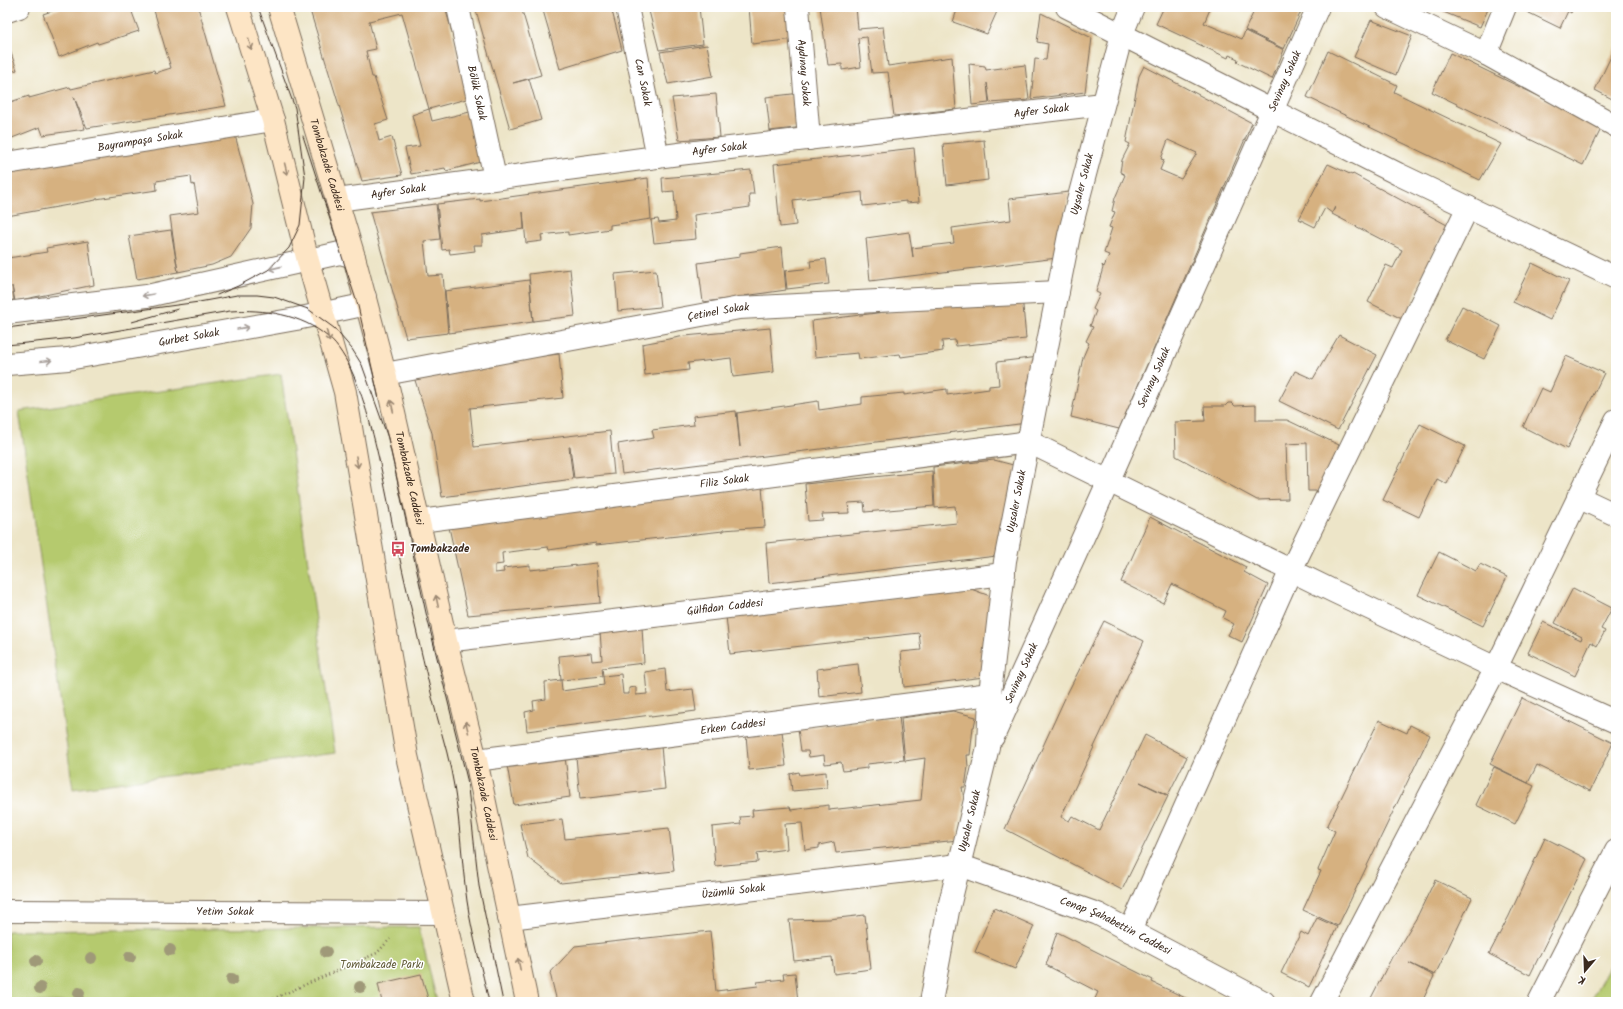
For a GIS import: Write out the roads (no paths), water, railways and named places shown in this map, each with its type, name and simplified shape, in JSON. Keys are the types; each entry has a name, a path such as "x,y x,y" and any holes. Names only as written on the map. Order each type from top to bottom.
{"main road":[{"path":"238,7 273,120 308,261 345,392 407,756 464,1002"},
{"name":"Tombakzade Caddesi","path":"279,7 365,297 420,521 446,641 476,760 527,1002"}],"street":[{"path":"7,11 19,7"},
{"name":"Bölük Sokak","path":"458,7 495,178"},
{"name":"Can Sokak","path":"627,7 658,157"},
{"name":"Aydınay Sokak","path":"798,7 809,139"},
{"path":"1067,7 1398,174 1616,278"},
{"name":"Uysaler Sokak","path":"931,1002 948,911 988,747 990,694 1004,574 1069,235 1122,34 1133,7"},
{"name":"Sevinay Sokak","path":"988,747 1109,480 1318,7"},
{"path":"1387,7 1486,54 1616,126"},
{"path":"1486,54 1505,7"},
{"name":"Ayfer Sokak","path":"337,200 658,157 1103,104"},
{"name":"Bayrampaşa Sokak","path":"7,163 273,120"},
{"path":"1130,931 1290,570 1468,207"},
{"path":"7,312 147,296 340,253 354,258"},
{"name":"Çetinel Sokak","path":"384,374 739,308 1058,292"},
{"name":"Gurbet Sokak","path":"7,364 68,359 323,313 358,306 365,297"},
{"path":"1322,1002 1496,668 1616,420"},
{"path":"1029,442 1290,570 1496,668 1616,722"},
{"name":"Filiz Sokak","path":"420,521 1029,442"},
{"path":"1578,497 1616,515"},
{"name":"Gülfidan Caddesi","path":"446,641 1004,574"},
{"name":"Erken Caddesi","path":"476,760 990,694"},
{"path":"1539,1002 1616,851"},
{"name":"Cenap Şahabettin Caddesi","path":"959,865 1098,914 1264,1002"},
{"name":"Üzümlü Sokak","path":"509,918 959,865"},
{"name":"Yetim Sokak","path":"7,911 443,912"}],"tram line":[{"path":"217,295 268,270 289,248 300,225 305,177 295,108 258,7"},
{"path":"303,136 358,306 379,399"},
{"path":"7,328 199,302 237,295 257,295 274,297 308,309 334,328 352,349 362,365 388,438 426,613 467,779 479,886 503,1002"},
{"path":"132,322 178,309"},
{"path":"7,345 74,338 230,311 256,311 282,315 306,323 328,337 342,353 354,376 373,434 414,622 449,761 454,786 469,914 489,1002"}],"place":[{"name":"Tombakzade","path":"398,549"}],"park label":[{"name":"Tombakzade Parkı","path":"382,965"}]}
